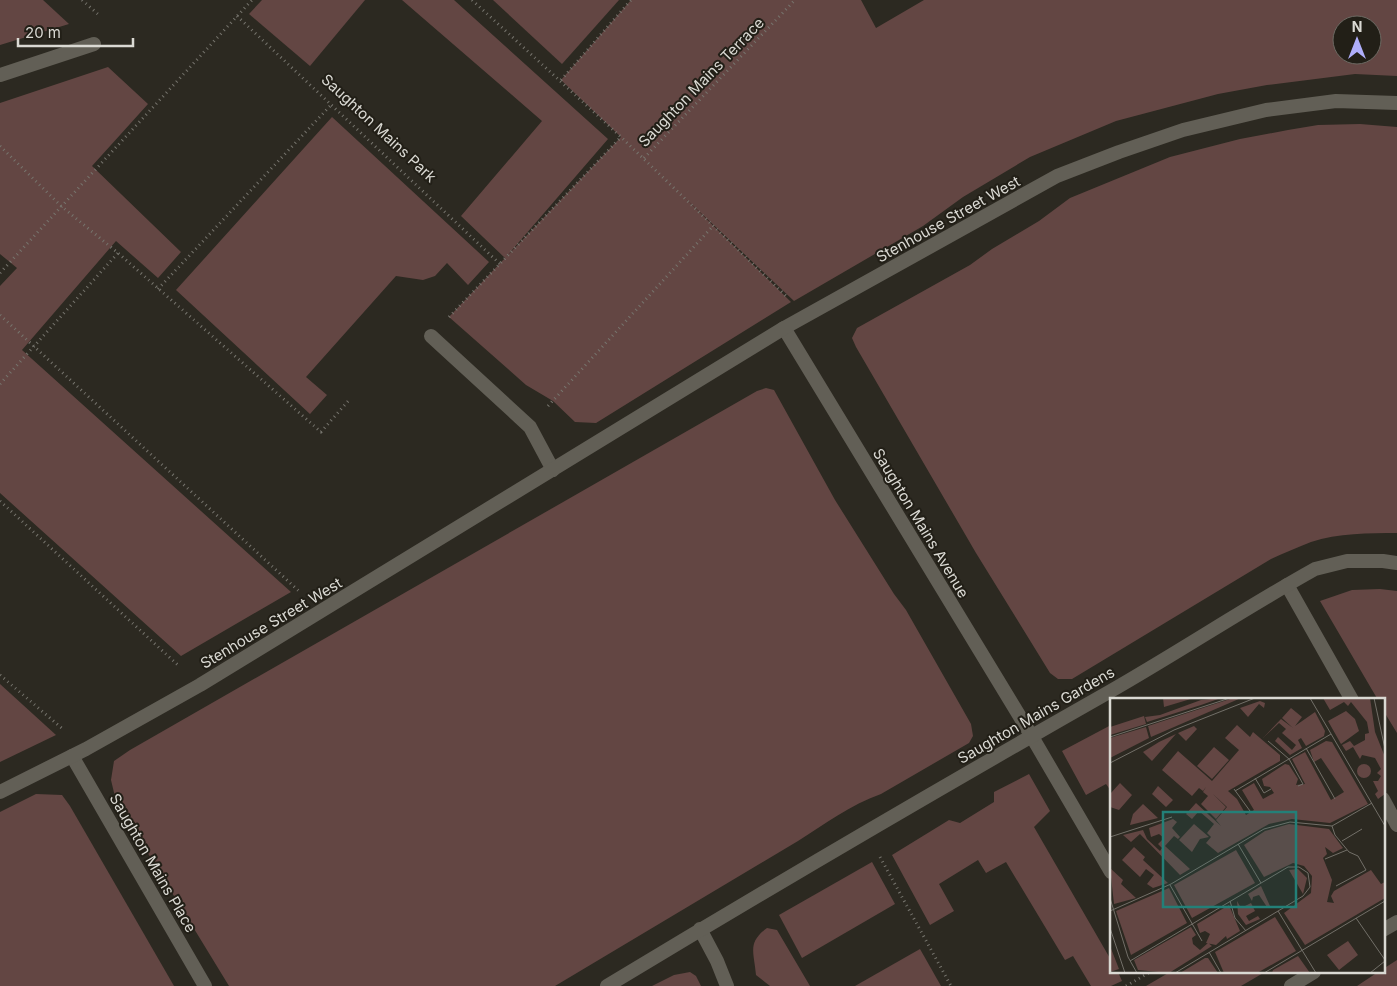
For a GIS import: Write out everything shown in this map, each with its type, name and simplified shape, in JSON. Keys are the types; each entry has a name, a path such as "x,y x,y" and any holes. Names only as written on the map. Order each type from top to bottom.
{"street":[{"path":"0,75 94,44"},
{"name":"Stenhouse Street West","path":"0,792 86,749 200,684 321,612 784,328 1057,176 1183,130 1266,110 1336,101 1397,103"},
{"name":"Saughton Mains Avenue","path":"784,328 1031,735 1110,870"},
{"path":"431,336 530,427 553,470"},
{"name":"Saughton Mains Gardens","path":"606,986 1315,569 1347,561 1397,563"},
{"path":"1287,585 1351,698"},
{"name":"Saughton Mains Place","path":"72,756 205,986"},
{"path":"1384,801 1397,825"},
{"path":"1384,929 1397,922"},
{"path":"700,929 717,961 727,986"},
{"path":"1291,986 1311,974"}],"path":[{"path":"82,0 103,20"},
{"path":"0,273 252,0"},
{"path":"472,0 644,158 791,302"},
{"path":"561,80 632,0"},
{"name":"Saughton Mains Terrace","path":"644,158 795,0"},
{"name":"Saughton Mains Park","path":"237,16 500,264"},
{"path":"158,289 331,105"},
{"path":"431,336 621,137"},
{"path":"0,146 61,206 118,253 321,432 350,399"},
{"path":"530,427 713,226"},
{"path":"0,384 118,253"},
{"path":"0,315 321,612"},
{"path":"0,502 200,684"},
{"path":"0,675 86,749"},
{"path":"866,832 951,986"},
{"path":"1126,986 1147,974"}],"shaded area":[{"path":"0,0 43,0 69,24 0,45"},
{"path":"262,0 365,0 310,66 249,14"},
{"path":"402,0 454,0 608,139 507,256 621,137 561,80 631,0 861,0 876,28 924,0 1397,0 1397,76 1355,74 1267,85 1218,94 1116,121 1030,157 963,197 923,226 794,301 684,197 791,302 596,423 575,422 553,401 526,385 449,317 505,258 461,216 542,121"},
{"path":"493,0 619,0 562,64"},
{"path":"108,67 148,104 92,166 181,252 158,278 116,241 22,350 291,592 181,656 0,493 0,286 17,268 0,254 0,103"},
{"path":"332,117 489,262 468,285 447,263 435,276 423,280 396,276 306,377 327,395 310,414 176,290"},
{"path":"1360,124 1397,127 1397,533 1343,535 1321,539 1286,552 1271,559 1072,679 1058,679 1050,673 976,553 856,347 852,338 857,328 970,265 992,249 1039,221 1070,198 1170,157 1240,139 1288,130 1318,125"},
{"path":"766,388 774,390 835,500 906,610 971,724 973,736 969,743 881,794 848,809 798,841 555,986 229,986 116,801 111,780 114,761 130,750 757,391"},
{"path":"1380,589 1397,591 1397,733 1384,712 1384,698 1377,698 1320,601 1352,590"},
{"path":"0,684 56,735 0,762"},
{"path":"1110,726 1110,790 1106,784 1086,795 1062,751"},
{"path":"1029,774 1050,811 1034,827 1110,958 1110,974 1119,974 1122,981 1111,986 1091,986 1073,956 1065,960 1006,862 986,873 978,860 939,884 954,911 930,925 892,855 949,820 960,823 994,802 994,792"},
{"path":"36,794 62,795 70,806 174,986 0,986 0,812"},
{"path":"872,862 895,904 802,958 779,915"},
{"path":"767,928 777,930 810,986 770,986 756,975 753,954 754,943"},
{"path":"920,949 941,986 855,986"},
{"path":"1397,960 1397,986 1357,986 1375,974 1384,974 1384,968"},
{"path":"690,972 696,976 701,986 652,986 674,975"},
{"path":"1167,974 1262,974 1241,986 1146,986"}]}
